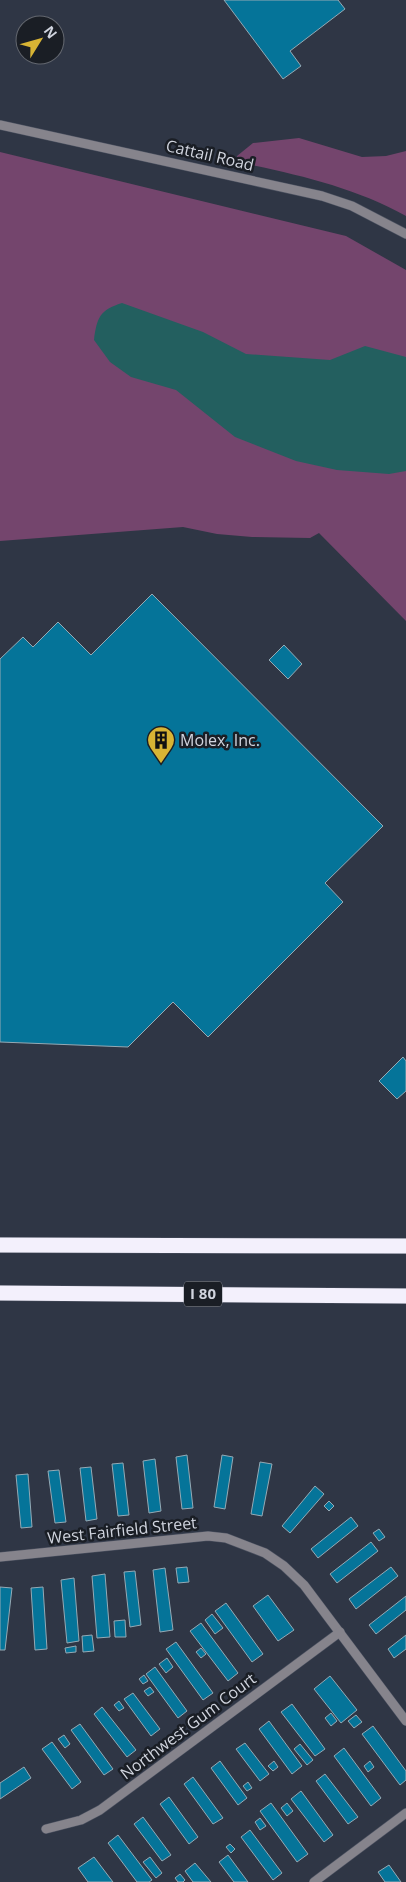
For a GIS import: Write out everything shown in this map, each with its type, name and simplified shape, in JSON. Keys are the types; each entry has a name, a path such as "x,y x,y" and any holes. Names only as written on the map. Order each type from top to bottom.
{"highway":[{"path":"0,1245 406,1246"},
{"name":"I 80","path":"0,1293 406,1296"}],"street":[{"name":"Cattail Road","path":"0,125 322,196 352,206 406,234"},
{"name":"West Fairfield Street","path":"0,1557 188,1536 226,1538 265,1553 284,1566 304,1586 406,1721"},
{"name":"Northwest Gum Court","path":"46,1829 81,1820 100,1810 340,1632"},
{"path":"314,1882 406,1813"}],"shaded area":[{"path":"299,138 362,157 386,156 406,151 406,216 345,189 281,171 237,162 237,156 253,143"},
{"path":"0,152 346,236 406,270 406,621 319,533 310,538 252,537 217,534 183,527 0,541"},
{"path":"122,303 203,332 246,354 330,360 365,346 406,357 406,471 389,474 337,470 296,461 235,437 176,390 131,377 110,362 94,340 98,320 104,312"}],"building":[{"path":"224,0 338,0 345,9 290,51 301,66 283,79"},
{"name":"Molex, Inc.","path":"152,594 383,826 325,883 343,902 208,1037 173,1002 128,1047 0,1042 0,659 23,637 33,647 58,622 91,655"},
{"path":"284,645 302,664 288,679 269,660"},
{"path":"403,1057 406,1061 406,1091 397,1099 379,1081"},
{"path":"187,1455 193,1508 182,1509 176,1457"},
{"path":"222,1455 233,1457 225,1509 214,1507"},
{"path":"155,1459 161,1511 149,1513 143,1461"},
{"path":"260,1462 272,1464 262,1516 251,1514"},
{"path":"123,1463 129,1515 118,1516 112,1464"},
{"path":"91,1467 97,1519 86,1521 80,1468"},
{"path":"59,1470 66,1522 55,1523 48,1471"},
{"path":"28,1474 32,1527 21,1528 16,1475"},
{"path":"315,1486 324,1494 290,1533 282,1526"},
{"path":"329,1501 334,1506 329,1511 324,1506"},
{"path":"351,1517 358,1526 318,1558 311,1549"},
{"path":"379,1529 385,1537 379,1541 373,1533"},
{"path":"371,1542 378,1551 337,1583 330,1574"},
{"path":"187,1567 189,1582 178,1583 176,1568"},
{"path":"391,1567 398,1576 356,1609 349,1599"},
{"path":"165,1568 173,1630 160,1632 153,1570"},
{"path":"135,1571 141,1625 130,1627 124,1572"},
{"path":"105,1574 110,1637 97,1638 92,1576"},
{"path":"74,1578 79,1641 67,1643 61,1580"},
{"path":"0,1587 12,1588 5,1650 0,1650"},
{"path":"43,1587 47,1649 35,1650 31,1588"},
{"path":"268,1595 294,1630 278,1641 253,1606"},
{"path":"406,1596 406,1610 376,1634 369,1625"},
{"path":"226,1603 263,1654 252,1662 215,1611"},
{"path":"212,1614 223,1628 215,1634 205,1620"},
{"path":"125,1620 126,1637 115,1637 114,1621"},
{"path":"201,1623 238,1673 228,1681 190,1631"},
{"path":"92,1635 94,1651 83,1652 82,1636"},
{"path":"406,1635 406,1649 394,1658 388,1649"},
{"path":"176,1642 213,1693 203,1700 166,1649"},
{"path":"76,1646 76,1652 66,1653 65,1648"},
{"path":"201,1648 206,1654 201,1658 196,1652"},
{"path":"167,1658 173,1667 166,1673 159,1664"},
{"path":"155,1667 187,1711 178,1718 146,1674"},
{"path":"144,1675 148,1681 143,1684 139,1679"},
{"path":"330,1676 357,1710 341,1723 314,1689"},
{"path":"150,1687 154,1692 148,1696 144,1691"},
{"path":"133,1693 160,1729 151,1736 124,1699"},
{"path":"119,1701 124,1708 119,1711 114,1705"},
{"path":"292,1704 325,1749 315,1756 281,1712"},
{"path":"102,1707 136,1750 127,1757 94,1714"},
{"path":"331,1713 337,1721 331,1726 325,1718"},
{"path":"356,1715 362,1722 354,1728 348,1721"},
{"path":"269,1721 302,1766 292,1774 259,1729"},
{"path":"80,1724 113,1769 104,1775 71,1730"},
{"path":"373,1726 406,1771 406,1780 400,1785 362,1734"},
{"path":"64,1735 70,1744 65,1748 58,1739"},
{"path":"52,1742 81,1782 72,1789 42,1749"},
{"path":"245,1743 269,1774 260,1781 236,1749"},
{"path":"300,1744 313,1760 307,1765 294,1749"},
{"path":"344,1748 381,1798 371,1806 334,1756"},
{"path":"220,1761 247,1798 238,1805 211,1768"},
{"path":"274,1761 278,1767 273,1771 268,1766"},
{"path":"370,1761 374,1767 368,1772 364,1766"},
{"path":"24,1767 31,1778 0,1799 0,1783"},
{"path":"325,1774 358,1817 348,1824 316,1781"},
{"path":"193,1777 223,1818 213,1824 184,1784"},
{"path":"248,1782 252,1788 247,1791 243,1786"},
{"path":"301,1791 333,1835 324,1842 291,1799"},
{"path":"169,1797 198,1837 189,1844 160,1804"},
{"path":"271,1803 308,1854 297,1862 260,1811"},
{"path":"287,1803 293,1811 287,1816 281,1808"},
{"path":"143,1817 171,1855 162,1861 134,1824"},
{"path":"260,1818 266,1826 260,1830 255,1822"},
{"path":"250,1830 282,1873 273,1880 241,1837"},
{"path":"118,1835 152,1880 149,1882 137,1882 108,1843"},
{"path":"230,1844 235,1849 231,1853 226,1847"},
{"path":"228,1855 248,1882 234,1882 219,1862"},
{"path":"94,1857 113,1882 88,1882 78,1868"},
{"path":"150,1857 162,1873 156,1878 143,1862"},
{"path":"195,1863 211,1882 193,1882 185,1871"},
{"path":"389,1865 401,1882 385,1882 378,1872"},
{"path":"180,1874 185,1880 183,1882 178,1882 175,1878"}],"place":[{"name":"Molex, Inc.","path":"161,764"}]}
